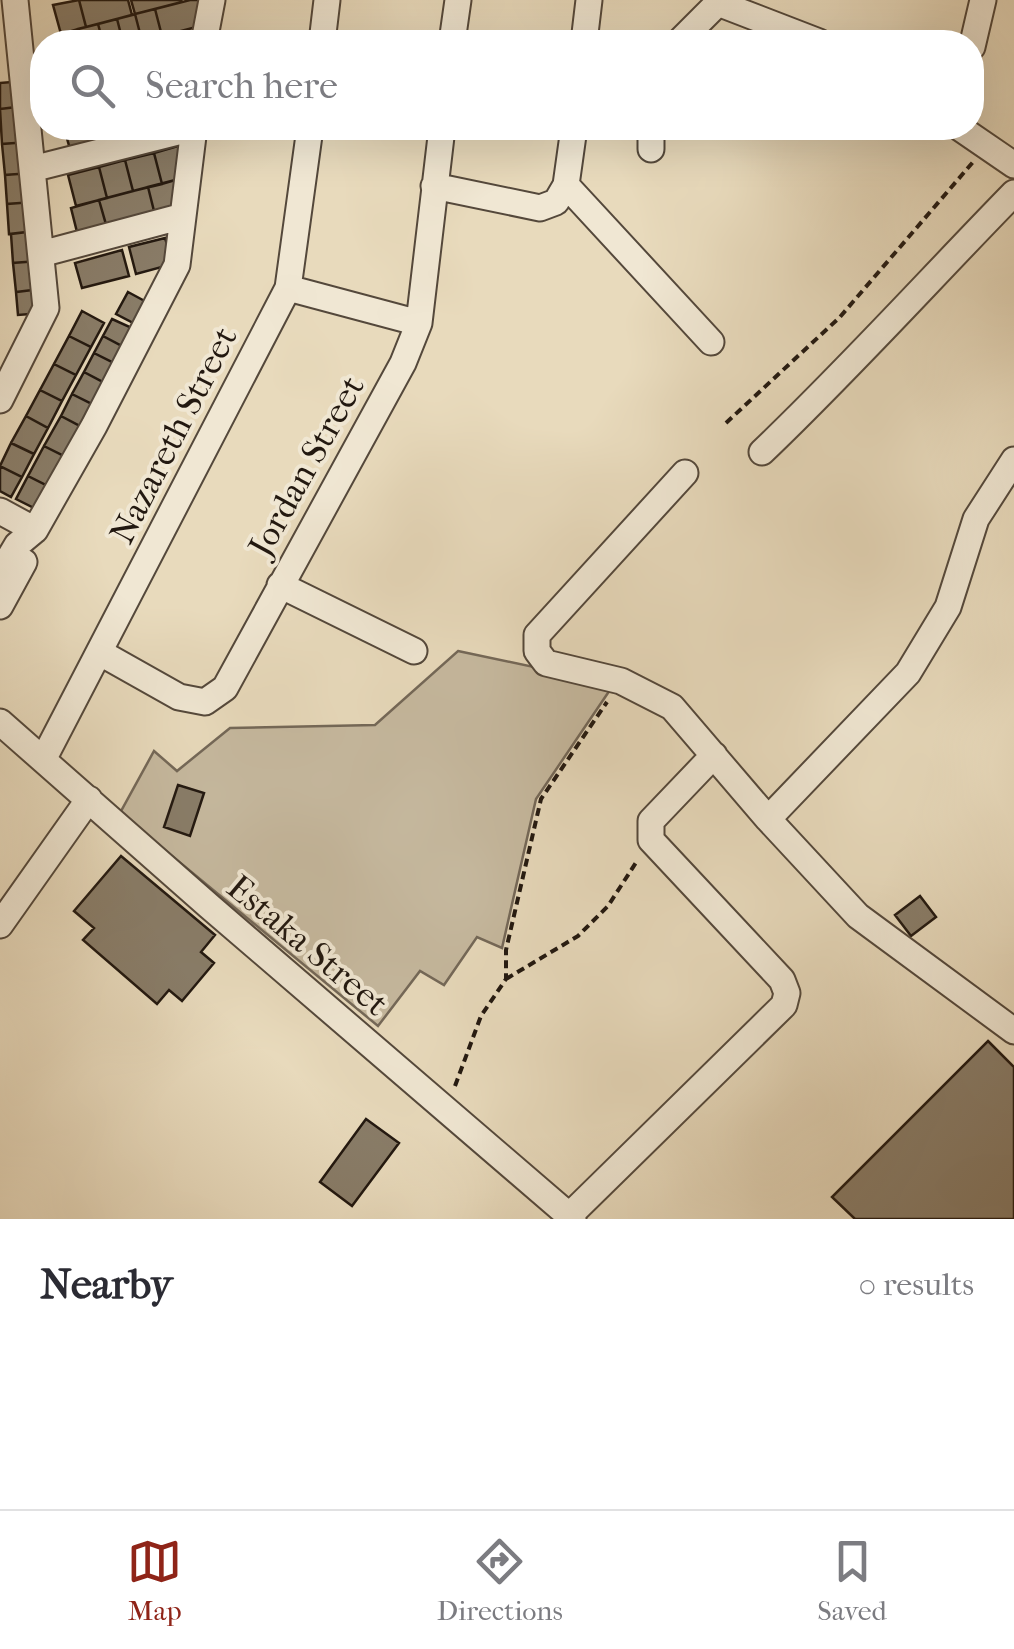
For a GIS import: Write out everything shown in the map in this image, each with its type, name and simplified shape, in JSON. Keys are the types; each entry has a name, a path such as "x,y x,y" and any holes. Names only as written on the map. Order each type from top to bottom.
{"street":[{"path":"16,0 30,67"},
{"path":"202,30 212,0"},
{"path":"324,30 328,0"},
{"path":"454,30 458,0"},
{"path":"585,30 589,0"},
{"path":"976,30 983,0"},
{"path":"690,30 718,2 789,30"},
{"path":"0,400 46,308 32,140"},
{"path":"32,169 147,140"},
{"path":"0,606 29,552 33,533 94,426 177,265 192,140"},
{"name":"Nazareth Street","path":"44,758 288,288 308,140"},
{"name":"Jordan Street","path":"99,652 179,697 205,702 225,688 403,363 418,323 440,140"},
{"path":"434,186 540,208 556,202 566,185 572,140"},
{"path":"976,140 1014,165"},
{"path":"566,185 712,342"},
{"path":"762,452 838,380 900,308 1014,193"},
{"path":"40,254 183,216"},
{"path":"288,288 418,323"},
{"path":"768,818 908,672 948,606 976,519 1014,460"},
{"path":"686,473 537,636 537,650 546,663 621,681 672,707 858,916 1014,1031"},
{"path":"0,511 33,533"},
{"path":"0,574 17,546 33,533"},
{"path":"280,585 414,651"},
{"name":"Estaka Street","path":"0,722 571,1217"},
{"path":"571,1217 784,1005 787,993 782,980 651,840 651,821 714,755"},
{"path":"0,925 90,799"}],"path":[{"path":"726,423 840,318 986,147"},
{"path":"506,979 506,950 541,799 621,681"},
{"path":"446,1109 481,1016 506,979 578,936 608,906 651,840"}],"shaded area":[{"path":"458,651 614,684 536,799 502,948 477,937 444,985 420,971 378,1026 120,813 154,751 177,771 230,728 375,725"}],"building":[{"path":"79,0 86,27 60,30 53,5"},
{"path":"79,0 128,0 132,15 86,27"},
{"path":"131,0 181,0 182,2 135,14"},
{"path":"198,0 204,25 160,30 155,9"},
{"path":"155,9 160,30 139,30 135,14"},
{"path":"135,14 139,30 120,30 117,19"},
{"path":"117,19 120,30 100,30 98,24"},
{"path":"98,24 100,30 78,30"},
{"path":"23,81 25,106 0,109 0,83"},
{"path":"25,106 28,142 2,144 0,109"},
{"path":"67,140 107,140 70,149"},
{"path":"28,142 31,173 5,175 2,144"},
{"path":"178,146 186,177 162,184 154,153"},
{"path":"154,153 162,184 133,191 125,160"},
{"path":"125,160 133,191 107,198 99,167"},
{"path":"99,167 107,198 76,206 68,175"},
{"path":"31,173 33,202 7,204 5,175"},
{"path":"175,180 182,208 155,215 148,187"},
{"path":"148,187 155,215 107,228 99,200"},
{"path":"99,200 107,228 78,236 71,208"},
{"path":"33,202 35,231 9,234 7,204"},
{"path":"35,231 38,261 13,263 11,234"},
{"path":"165,238 173,264 136,274 129,247"},
{"path":"122,250 129,276 82,288 75,263"},
{"path":"38,261 41,289 16,292 13,263"},
{"path":"41,289 43,313 18,315 16,292"},
{"path":"128,292 152,305 141,327 116,314"},
{"path":"82,311 104,323 91,347 69,336"},
{"path":"112,319 132,328 122,346 103,336"},
{"path":"69,336 91,347 76,375 54,364"},
{"path":"103,336 122,346 114,363 94,353"},
{"path":"94,353 114,363 103,382 84,372"},
{"path":"54,364 76,375 62,401 40,390"},
{"path":"84,372 103,382 92,404 72,394"},
{"path":"40,390 62,401 48,428 26,416"},
{"path":"72,394 92,404 80,426 61,416"},
{"path":"26,416 48,428 34,454 11,443"},
{"path":"61,416 80,426 64,456 44,446"},
{"path":"11,443 34,454 22,477 0,466"},
{"path":"44,446 64,456 48,486 28,476"},
{"path":"0,466 22,477 11,497 0,491"},
{"path":"28,476 48,486 36,509 16,499"},
{"path":"178,785 204,793 190,836 164,827"},
{"path":"121,856 215,935 201,952 214,963 182,1001 169,990 157,1004 83,940 94,928 74,911"},
{"path":"920,896 936,917 911,936 895,915"},
{"path":"988,1041 1014,1067 1014,1219 855,1219 832,1197"},
{"path":"366,1119 399,1143 352,1206 320,1182"}]}
